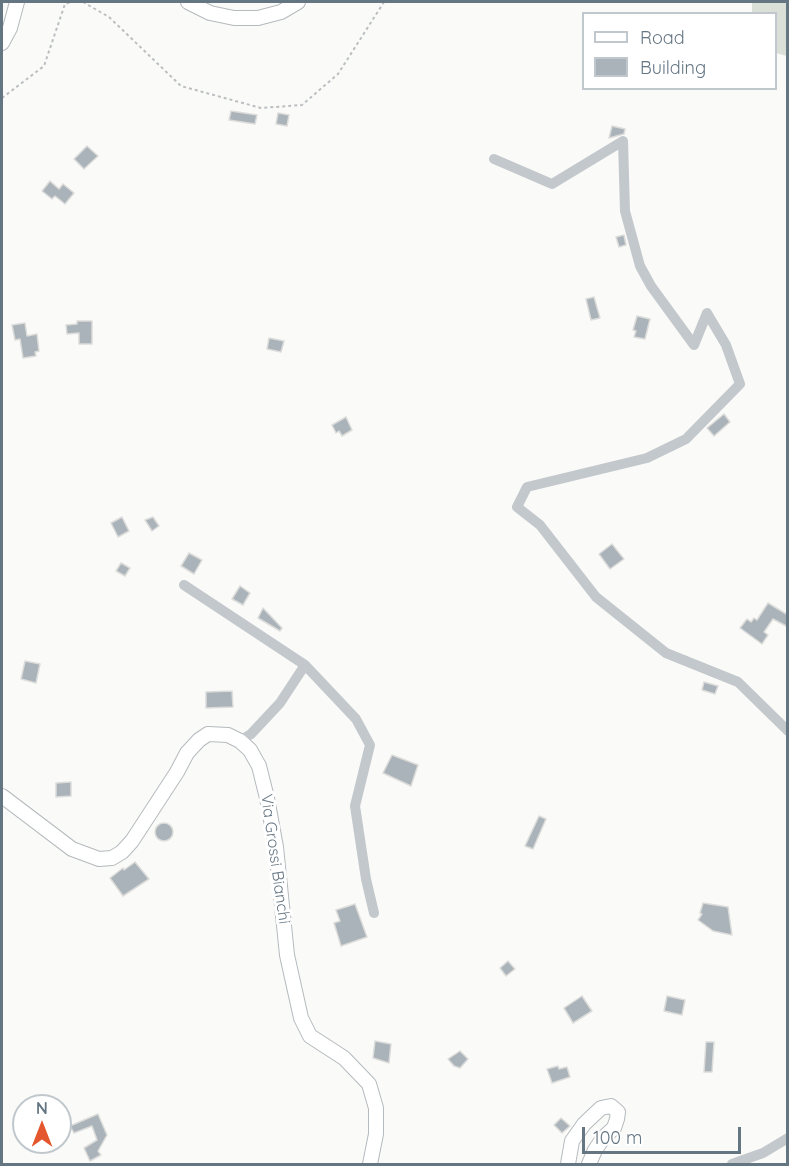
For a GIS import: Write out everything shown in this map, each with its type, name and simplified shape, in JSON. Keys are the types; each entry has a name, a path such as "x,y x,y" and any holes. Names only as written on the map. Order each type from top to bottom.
{"main road":[{"path":"2,43 10,28 17,2"},
{"path":"188,2 210,13 234,18 258,18 281,12 298,2"},
{"path":"2,796 72,849 99,859 112,858 122,852 132,841 187,753 199,740 208,734 218,734 228,735 240,741"},
{"name":"Via Grossi Bianchi","path":"240,741 250,750 259,766 267,798 276,847 287,956 301,1018 310,1036 344,1058 369,1084 376,1108 376,1134 370,1164"},
{"path":"568,1164 572,1141 584,1124 602,1108 611,1106 618,1112 618,1119 614,1128 595,1150 589,1164"}],"street":[{"path":"494,159 552,184 623,141 625,212 640,266 651,286 694,345 707,313 726,345 740,384 686,439 647,458 527,487 517,507 540,525 596,597 666,653 738,682 788,731"},
{"path":"184,585 304,665 356,718 370,745 355,806 366,879 374,913"},
{"path":"240,741 251,734 280,703 304,665"},
{"path":"732,1164 763,1154 788,1138"}],"path":[{"path":"2,98 44,66 65,4 71,2"},
{"path":"83,2 110,17 181,86 261,108 302,105 338,74 384,2"}],"shaded area":[{"path":"752,2 787,2 787,56 777,53 777,12 752,12"}],"building":[{"path":"231,111 257,115 255,124 229,120"},
{"path":"278,113 289,115 287,126 276,124"},
{"path":"612,126 625,129 624,134 609,138"},
{"path":"87,146 98,156 84,169 74,159"},
{"path":"50,181 59,189 63,184 74,193 65,204 55,196 52,199 42,191"},
{"path":"624,235 626,245 619,247 616,237"},
{"path":"594,297 600,318 591,320 586,299"},
{"path":"637,316 650,319 645,339 634,337 636,331 633,330"},
{"path":"77,321 92,321 92,344 79,344 79,333 67,334 66,325 77,324"},
{"path":"25,323 27,336 37,334 39,351 35,352 36,356 23,358 20,339 15,340 12,325"},
{"path":"269,338 284,341 281,352 267,349"},
{"path":"724,414 730,422 714,436 707,428"},
{"path":"346,417 352,430 342,436 339,431 336,433 332,425"},
{"path":"122,517 129,531 118,537 111,523"},
{"path":"153,517 159,526 152,531 145,520"},
{"path":"612,544 624,559 610,569 599,554"},
{"path":"189,553 202,560 194,574 181,566"},
{"path":"121,563 130,568 125,576 116,571"},
{"path":"240,586 250,593 243,605 232,599"},
{"path":"768,603 788,615 788,627 773,619 764,632 768,635 762,644 740,628 747,619 751,622 754,618 757,620"},
{"path":"263,608 282,628 280,631 258,618"},
{"path":"25,661 40,664 36,683 21,679"},
{"path":"704,682 718,686 715,694 702,690"},
{"path":"232,691 233,707 206,708 206,692"},
{"path":"392,755 418,765 411,786 383,773"},
{"path":"71,782 71,796 56,797 56,783"},
{"path":"539,816 546,819 533,849 525,846"},
{"path":"164,823 170,826 173,832 170,838 164,841 158,838 155,832 158,826"},
{"path":"135,862 149,879 123,896 110,878"},
{"path":"703,903 728,907 732,935 713,931 698,920 702,914 700,913"},
{"path":"355,904 367,937 341,946 334,923 340,921 336,910"},
{"path":"508,961 515,969 506,976 500,968"},
{"path":"582,996 592,1011 573,1023 564,1008"},
{"path":"667,996 685,1000 682,1015 664,1011"},
{"path":"375,1041 391,1044 389,1063 373,1058"},
{"path":"706,1042 714,1042 712,1072 704,1072"},
{"path":"460,1051 468,1059 460,1068 454,1066 448,1059"},
{"path":"558,1066 559,1069 567,1067 570,1077 552,1083 547,1069"},
{"path":"98,1114 107,1135 98,1151 101,1155 90,1161 84,1148 97,1140 92,1126 74,1133 72,1125"},
{"path":"561,1118 570,1126 562,1133 554,1125"}]}
